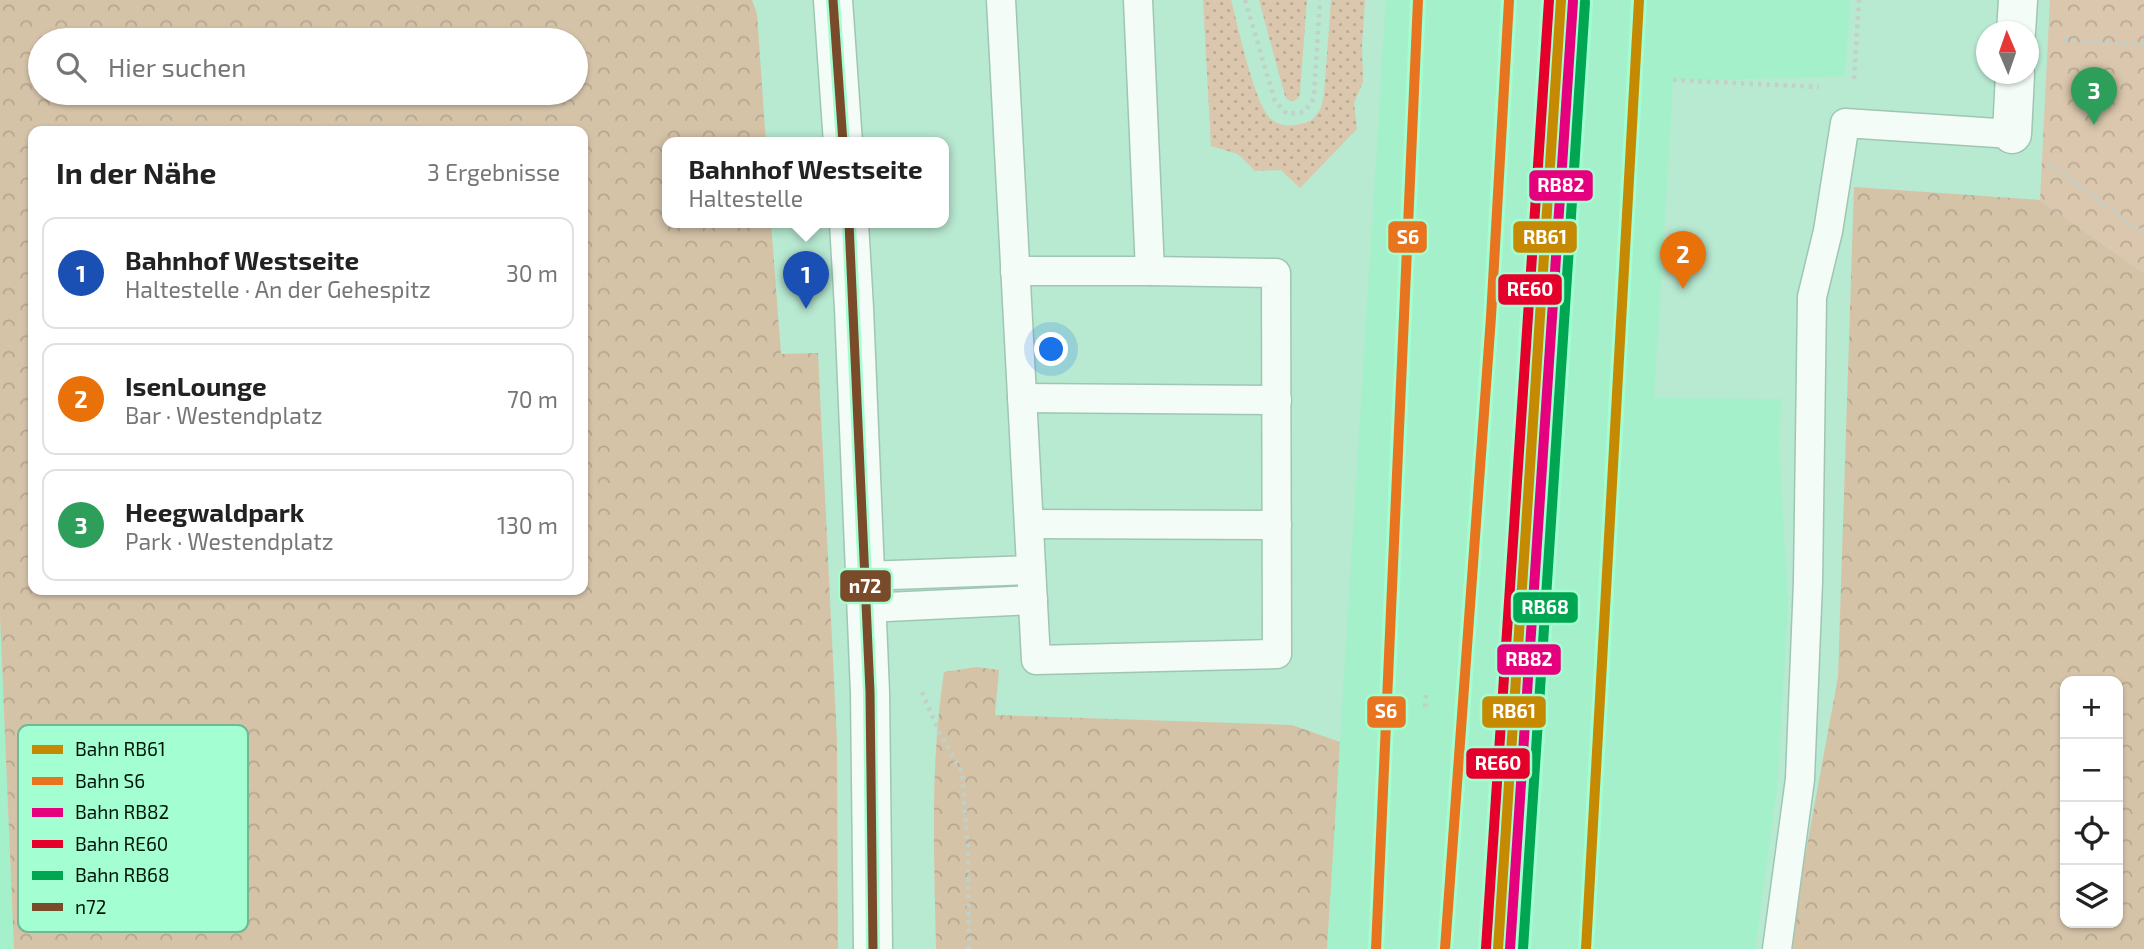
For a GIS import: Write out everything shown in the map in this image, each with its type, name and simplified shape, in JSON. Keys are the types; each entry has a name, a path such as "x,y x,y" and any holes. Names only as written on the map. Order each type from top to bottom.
{"street":[{"path":"834,0 843,137"},
{"path":"2017,21 2018,0"},
{"path":"2012,134 2014,84"},
{"path":"849,228 870,692 873,949"}],"lane":[{"path":"1001,0 1015,271 1036,660 1278,654 1276,273 1015,271"},
{"path":"1138,0 1150,271"},
{"path":"1777,949 1800,779 1808,582 1812,297 1828,231 1845,123 2012,134"},
{"path":"1022,398 1277,400"},
{"path":"1029,524 1277,525"},
{"path":"865,592 1031,570"},
{"path":"865,592 1033,600"}],"path":[{"path":"1245,0 1275,101 1287,114 1304,112 1312,102 1320,0"},
{"path":"1851,123 1858,0"},
{"path":"2062,40 2144,44"},
{"path":"1673,80 1853,89"},
{"path":"2012,134 2052,167 2144,234"},
{"path":"870,692 921,690 940,734 962,772 968,850 970,949"},
{"path":"1425,707 1426,693"}],"shaded area":[{"path":"1386,0 1850,0 1845,76 1673,81 1654,398 1781,399 1779,448 1788,603 1777,789 1755,949 1327,949"},
{"path":"0,617 14,949 0,949"}],"green space":[{"path":"0,0 752,0 757,14 766,137 662,137 662,228 771,228 781,354 818,353 837,742 838,949 14,949 0,617"},
{"path":"1203,0 1231,0 1253,81 1265,111 1276,122 1291,125 1312,120 1320,110 1324,95 1331,0 1365,0 1363,82 1354,103 1357,129 1300,188 1281,170 1255,171 1238,154 1211,146"},
{"path":"1259,0 1307,0 1300,91 1299,97 1294,101 1285,96"},
{"path":"2050,0 2144,0 2144,273 2040,200"},
{"path":"1854,187 2040,200 2144,273 2144,949 1788,949 1838,677"},
{"path":"976,667 999,670 995,715 1292,725 1340,742 1327,949 936,949 935,776 944,672"}],"rail line":[{"name":"S6","path":"1376,949 1418,0"},
{"name":"S6","path":"1445,949 1491,317 1509,0"},
{"name":"RE60","path":"1486,948 1549,0"},
{"name":"RB61","path":"1498,949 1561,0"},
{"name":"RB61","path":"1586,949 1639,0"},
{"name":"RB82","path":"1510,949 1573,1"},
{"name":"RB68","path":"1523,949 1585,2"}],"transit line":[{"name":"n72","path":"833,0 843,137"},
{"name":"n72","path":"849,228 870,692 873,949"}],"place":[{"name":"Heegwaldpark","path":"2094,125"},
{"name":"IsenLounge","path":"1683,289"},
{"name":"Bahnhof Westseite","path":"806,309"}]}
